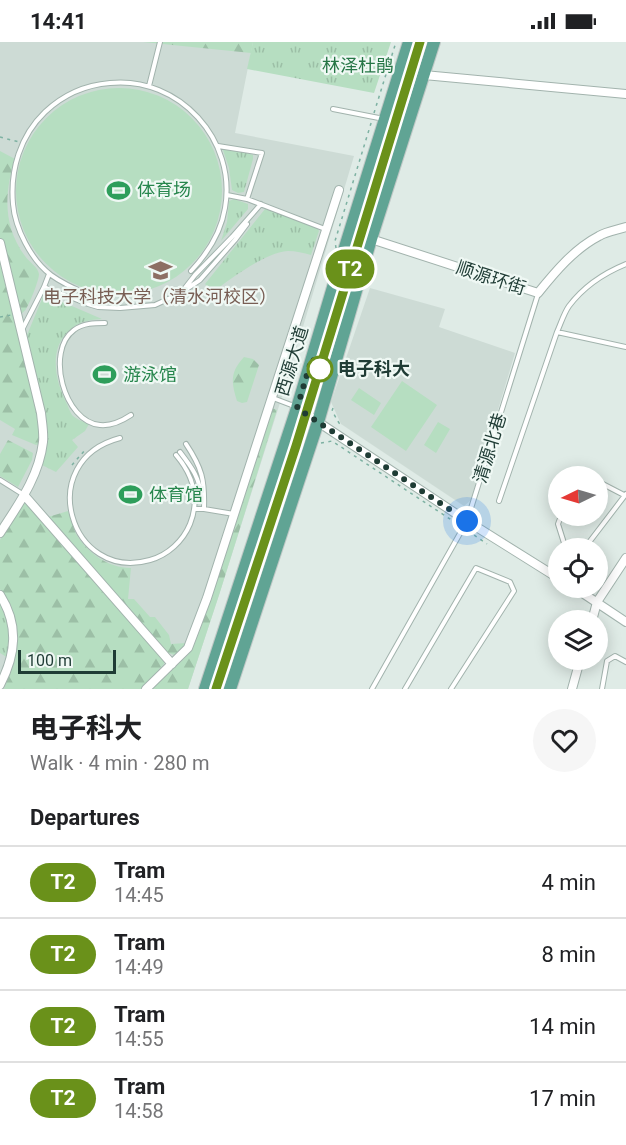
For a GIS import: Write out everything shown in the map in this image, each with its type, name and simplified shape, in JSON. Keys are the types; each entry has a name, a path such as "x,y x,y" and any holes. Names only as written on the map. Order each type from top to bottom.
{"main road":[{"name":"西源大道","path":"205,689 297,408 342,257 379,118 409,42"},
{"path":"231,689 318,422 371,239 434,42"}],"street":[{"path":"424,75 626,94"},
{"path":"146,689 188,648 193,637 339,190"},
{"name":"顺源环街","path":"371,239 538,293 577,251 600,235 626,227"},
{"path":"0,243 41,413 43,440 39,462 24,495 0,533"},
{"path":"297,408 465,524 548,572"},
{"path":"24,495 172,664"},
{"path":"595,610 597,602 626,558"},
{"path":"0,595 10,616 13,639 10,663 0,685"},
{"path":"591,598 626,621"},
{"path":"572,689 577,670"}],"lane":[{"path":"149,86 160,42"},
{"path":"87,294 49,274 35,257 18,226 13,208 12,190 13,172 23,142 34,124 50,107 70,94 91,86 126,82 149,86 170,95 189,108 206,126 217,146 226,178 226,207 219,230 208,252 191,271"},
{"path":"333,109 379,118"},
{"path":"217,146 262,153 247,199"},
{"path":"227,195 247,199 326,230"},
{"path":"44,287 98,307 155,305 181,293 261,204"},
{"path":"499,501 557,332 569,306 598,277 626,264"},
{"path":"21,330 49,274"},
{"name":"清源北巷","path":"372,689 465,524 538,293"},
{"path":"105,323 85,325 74,329 66,337 60,356 60,370 66,395 78,415 93,424 101,426 113,424 131,415"},
{"path":"557,332 626,347"},
{"path":"271,398 297,408"},
{"path":"117,438 101,445 87,456 77,470 71,486 70,506 73,520 83,539 93,549 105,556 125,562 140,562 154,559 183,537 194,509 194,492 178,453 195,471 200,483 204,509"},
{"path":"186,444 202,473 205,488 204,509"},
{"path":"0,480 24,495"},
{"path":"592,538 625,495 608,486"},
{"path":"194,509 234,514"},
{"path":"405,689 476,568 510,582 514,591 451,689"},
{"path":"602,689 607,661 615,656 626,662"}],"path":[{"path":"342,257 335,246 335,241 379,118 396,42"},
{"path":"0,137 23,142"},
{"path":"0,317 17,314"},
{"path":"333,408 332,411 343,426"},
{"path":"325,438 326,442"},
{"path":"319,449 321,443 332,441 465,524 487,544"},
{"path":"72,465 85,450"}],"shaded area":[{"name":"电子科技大学（清水河校区）","path":"0,42 253,42 235,133 354,156 285,387 188,689 0,689"},
{"path":"370,288 445,309 439,327 515,353 471,500 464,506 341,424 331,402"}],"green space":[{"path":"143,42 253,42 251,53"},
{"name":"林泽杜鹃","path":"253,42 391,42 374,93 247,69"},
{"name":"体育场","path":"119,88 139,90 168,100 192,118 210,142 220,171 222,191 220,211 210,240 192,264 168,282 139,292 119,294 99,292 70,282 46,264 28,240 18,211 16,191 18,171 28,142 46,118 70,100 99,90"},
{"path":"226,145 253,155 244,192 238,193 232,190 229,168 222,147"},
{"path":"0,151 15,159 9,184 9,221 18,245 39,274 30,302 20,315 0,237"},
{"path":"234,199 248,204 248,209 221,241 227,222 229,201"},
{"path":"265,209 316,226 319,231 311,255 288,251 269,256 213,292 205,284"},
{"path":"0,263 37,413 40,435 39,444 36,445 12,435 15,429 0,420"},
{"path":"44,294 102,319 85,321 74,326 64,336 56,354 59,384 72,415 89,424 85,431 72,440 78,447 56,472 42,465 48,432 27,335"},
{"path":"244,357 253,359 259,365 247,402 242,403 237,401 233,378 236,368"},
{"path":"402,381 437,405 406,451 371,427"},
{"path":"359,388 381,403 374,415 351,400"},
{"path":"272,408 277,410 188,689 152,689 188,655 194,645"},
{"path":"438,422 450,429 436,453 424,445"},
{"path":"8,440 33,453 32,460 18,487 0,476 0,454"},
{"path":"23,503 27,503 164,659 164,664 141,689 4,689 14,662 17,632 11,606 0,589 0,540"},
{"path":"68,511 76,534 86,547 107,562 131,568 128,599 134,599 150,617 155,617 169,635 171,644 186,643 179,652 174,655 166,652 48,517"},
{"path":"0,602 8,630 8,658 0,653"}],"tram line":[{"path":"216,689 310,401 420,42"},
{"name":"T2","path":"216,689 296,446 420,42"}],"place":[{"name":"体育场","path":"119,190"},
{"name":"电子科技大学（清水河校区）","path":"160,271"},
{"name":"电子科大","path":"320,369"},
{"name":"游泳馆","path":"105,375"},
{"name":"体育馆","path":"131,495"}],"route":[{"path":"320,369 312,358 297,408 467,521"}]}
